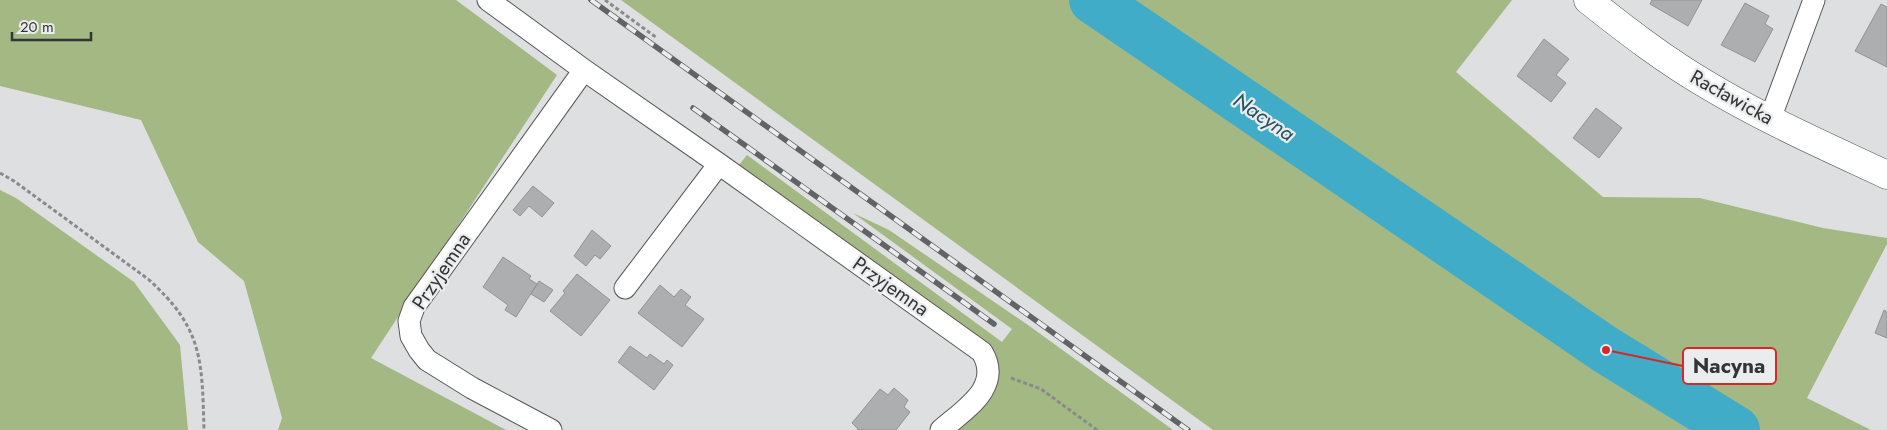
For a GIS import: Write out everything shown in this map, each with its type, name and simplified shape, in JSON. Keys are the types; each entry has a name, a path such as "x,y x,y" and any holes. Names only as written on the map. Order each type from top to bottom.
{"street":[{"name":"Przyjemna","path":"488,0 975,346 986,359 988,378"},
{"name":"Racławicka","path":"1588,0 1624,29 1676,66 1709,86 1770,119 1887,176"},
{"path":"1770,119 1814,0"},
{"name":"Przyjemna","path":"551,430 472,388 427,360 411,336 409,321 414,307 584,70"},
{"path":"624,288 719,164"},
{"path":"941,430 980,395 988,378"}],"path":[{"path":"605,0 657,38"},
{"path":"0,173 14,181 148,278 178,309 189,326 196,345 203,394 204,430"},
{"path":"988,378 1011,378 1041,389 1097,430"}],"green space":[{"path":"0,0 456,0 557,75 371,358 506,430 278,430 282,418 244,281 198,242 141,120 0,86"},
{"path":"621,0 1081,0 1594,349 1722,430 1213,430"},
{"path":"1107,0 1512,0 1456,72 1603,197 1700,198 1823,228 1887,238 1887,244 1807,398 1871,430 1760,430 1582,321 1291,127"},
{"path":"747,155 1002,342 1012,329 853,213 889,230 1028,325 1173,430 954,430 994,393 996,366 743,174 739,165"},
{"path":"0,190 16,198 134,282 180,345 188,430 0,430"}],"building":[{"path":"1652,0 1702,0 1688,26 1650,4"},
{"path":"1745,3 1769,16 1765,24 1773,29 1755,62 1721,45"},
{"path":"1881,4 1887,7 1887,67 1855,51"},
{"path":"1544,39 1569,59 1556,75 1566,83 1551,102 1517,76"},
{"path":"1596,108 1622,128 1599,158 1573,138"},
{"path":"533,186 554,203 542,217 529,206 520,216 513,210"},
{"path":"592,230 611,246 600,259 595,255 586,266 574,256"},
{"path":"503,257 531,276 529,279 537,284 516,317 505,310 508,305 483,287"},
{"path":"577,274 610,300 581,336 550,311 565,293 563,291"},
{"path":"539,281 553,290 544,302 531,294"},
{"path":"660,285 674,297 681,289 691,297 685,305 704,319 682,347 638,313"},
{"path":"1884,310 1887,312 1887,338 1875,333"},
{"path":"630,346 647,358 650,354 664,364 667,360 673,365 654,390 618,362"},
{"path":"894,388 908,400 904,407 910,412 896,430 857,430 852,423 880,389 888,395"}],"waterway":[{"name":"Nacyna","path":"1093,0 1606,350 1736,430"}],"railway":[{"path":"591,0 1188,430"},
{"path":"693,108 994,324"}],"place":[{"name":"Nacyna","path":"1606,350"}]}
